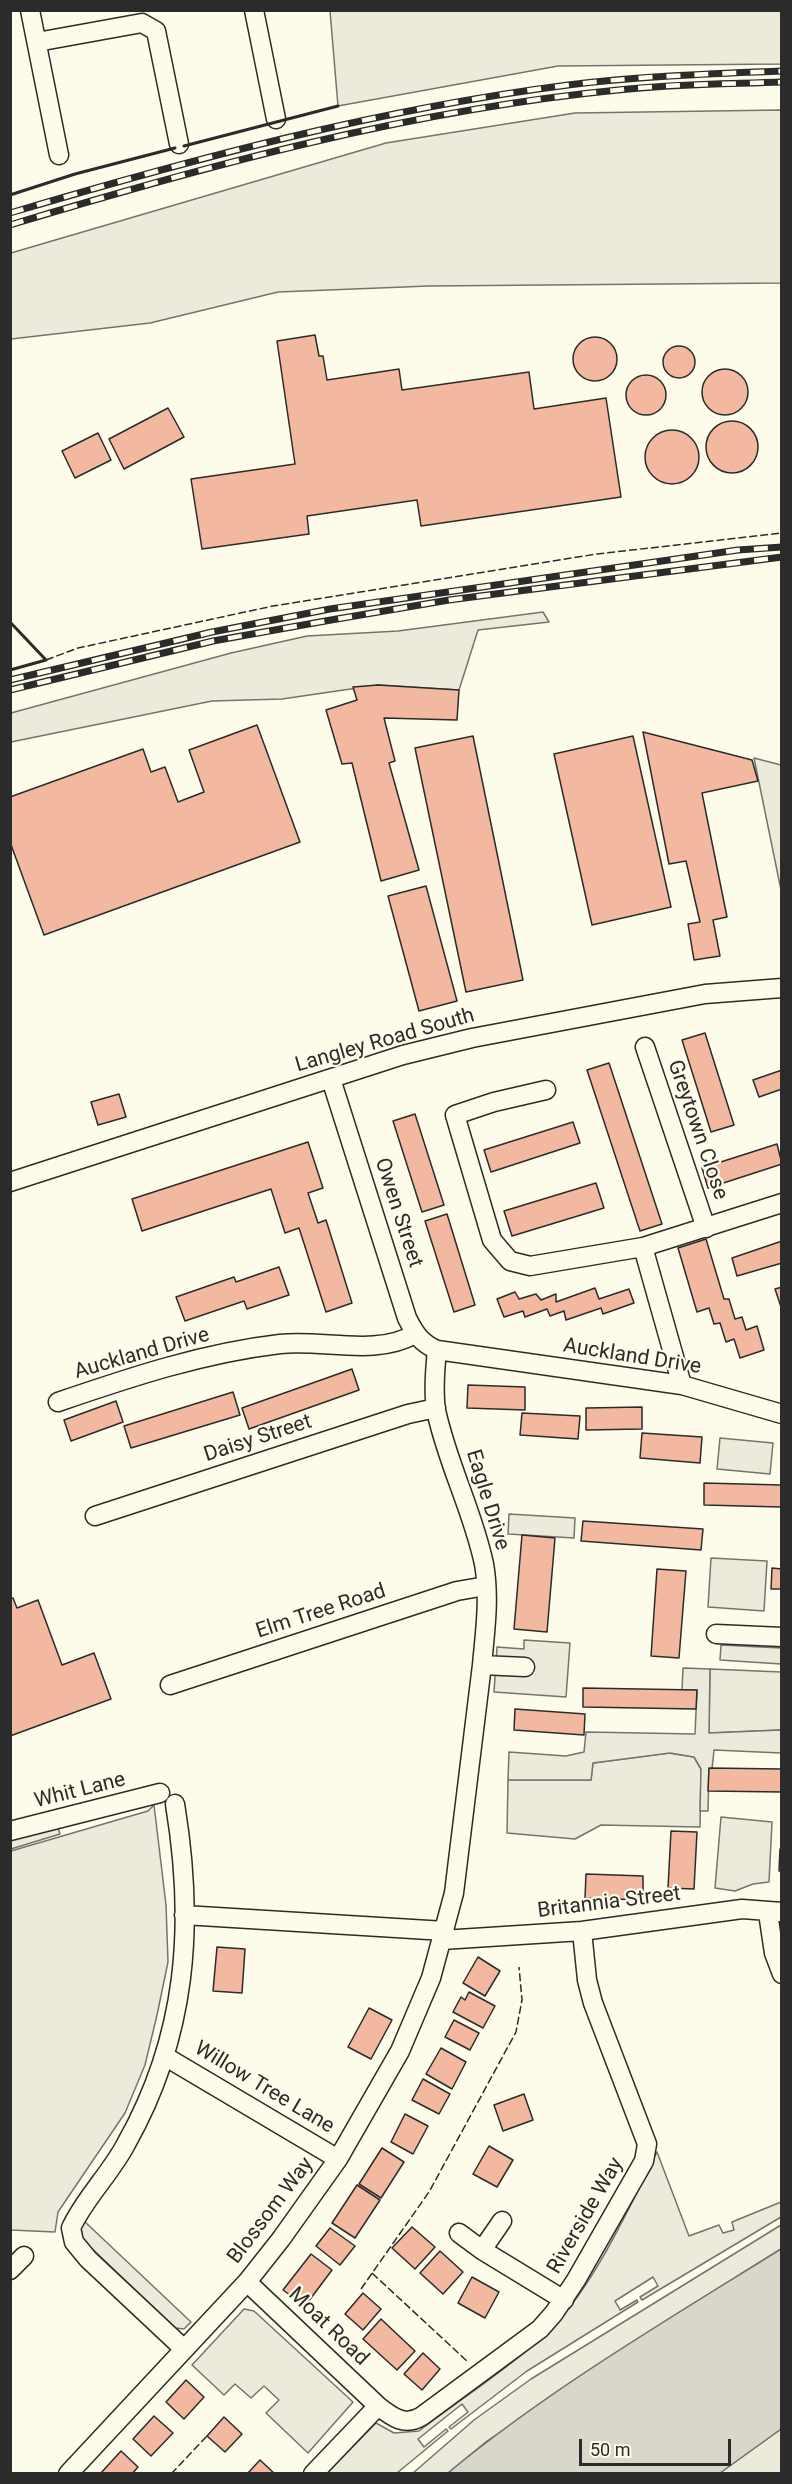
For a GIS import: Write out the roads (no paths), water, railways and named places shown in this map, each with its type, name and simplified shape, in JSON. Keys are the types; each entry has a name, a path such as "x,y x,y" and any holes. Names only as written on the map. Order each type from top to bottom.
{"street":[{"path":"30,10 60,155"},
{"path":"254,10 276,119"},
{"path":"37,42 111,20 142,23 156,31 179,144"},
{"name":"Langley Road South","path":"10,1182 403,1055 472,1038 705,993 782,988"},
{"name":"Greytown Close","path":"645,1047 706,1227"},
{"name":"Owen Street","path":"331,1079 407,1318 415,1334"},
{"path":"546,1090 494,1102 454,1115 492,1240 510,1261 530,1266 643,1247 782,1203"},
{"path":"643,1247 682,1385"},
{"path":"415,1334 426,1345 437,1350"},
{"name":"Auckland Drive","path":"58,1402 185,1360 281,1344 389,1345 415,1334"},
{"name":"Auckland Drive","path":"437,1350 682,1385 782,1414"},
{"name":"Eagle Drive","path":"437,1350 436,1408 478,1542 486,1586 482,1665 462,1840 443,1936"},
{"name":"Daisy Street","path":"96,1516 408,1414 436,1408"},
{"name":"Elm Tree Road","path":"170,1686 457,1591 486,1586"},
{"path":"716,1634 782,1637"},
{"path":"482,1665 525,1667"},
{"name":"Whit Lane","path":"10,1831 160,1793"},
{"path":"175,1804 184,1862 184,1915 181,1990 166,2057 127,2144 71,2228 74,2242 88,2259 184,2349"},
{"name":"Britannia Street","path":"184,1915 443,1936 582,1930 742,1910 775,1912"},
{"path":"775,1912 774,1953 782,1974"},
{"name":"Riverside Way","path":"378,2406 395,2419 413,2421 540,2329 564,2300 644,2161 647,2151 590,1991 582,1930"},
{"name":"Blossom Way","path":"68,2474 247,2282 338,2159 400,2051 431,1978 443,1936"},
{"name":"Willow Tree Lane","path":"166,2057 338,2159"},
{"path":"482,2250 502,2221"},
{"path":"459,2233 482,2250 564,2300"},
{"path":"10,2270 24,2256"},
{"name":"Moat Road","path":"247,2282 378,2406"},
{"path":"313,2474 378,2406"}],"railway":[{"path":"10,213 217,155 287,138 497,95 595,82 782,71"},
{"path":"10,225 235,161 311,142 464,111 541,99 638,88 782,82"},
{"path":"10,680 212,632 330,609 738,550 782,547"},
{"path":"10,690 213,641 331,620 449,600 782,557"}]}
